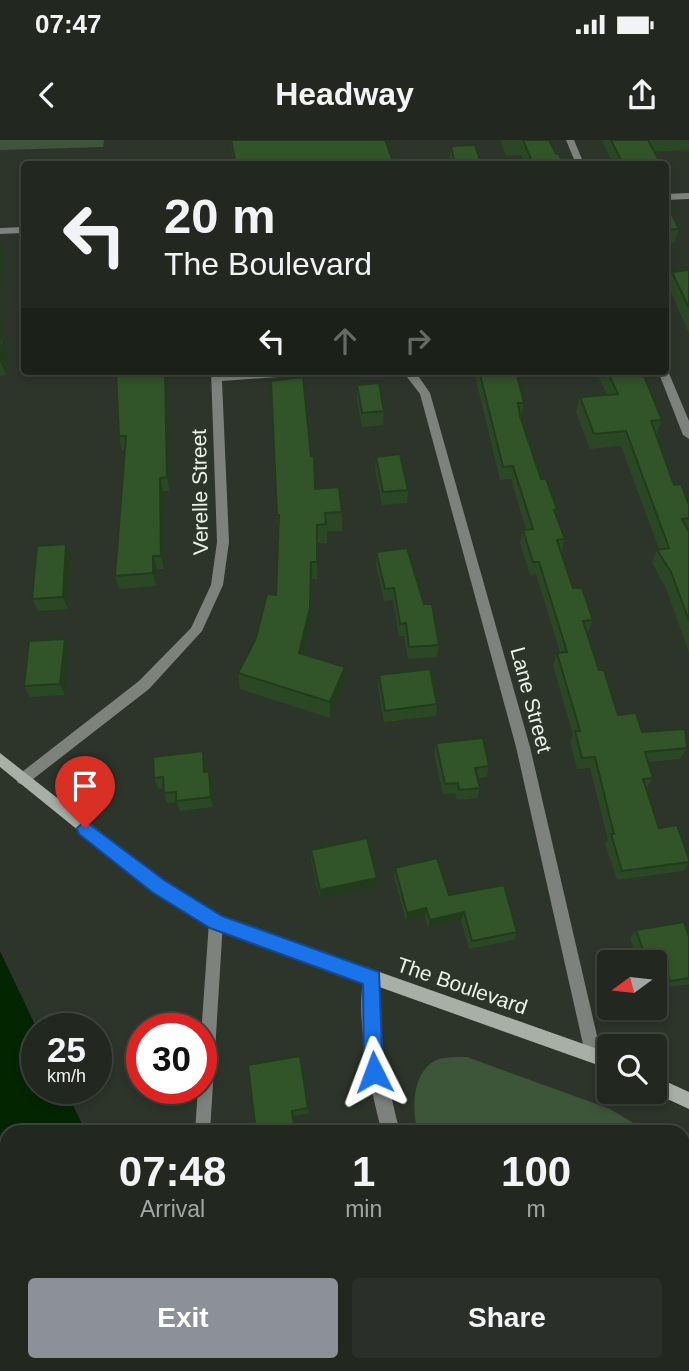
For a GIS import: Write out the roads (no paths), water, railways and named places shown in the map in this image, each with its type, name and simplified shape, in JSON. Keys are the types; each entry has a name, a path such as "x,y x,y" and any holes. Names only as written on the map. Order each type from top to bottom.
{"street":[{"path":"570,140 579,161"},
{"path":"669,197 689,196"},
{"path":"0,231 21,230"},
{"name":"Verelle Street","path":"23,779 144,685 196,631 217,585 223,542 216,375"},
{"name":"Lane Street","path":"412,375 425,393 523,747 597,1041"},
{"path":"665,375 689,435"},
{"name":"The Boulevard","path":"0,759 158,886 216,922 597,1056"},
{"path":"372,978 370,1007 374,1072 389,1125"},
{"path":"667,1090 689,1101"}],"lane":[{"path":"202,1125 216,922"}]}
